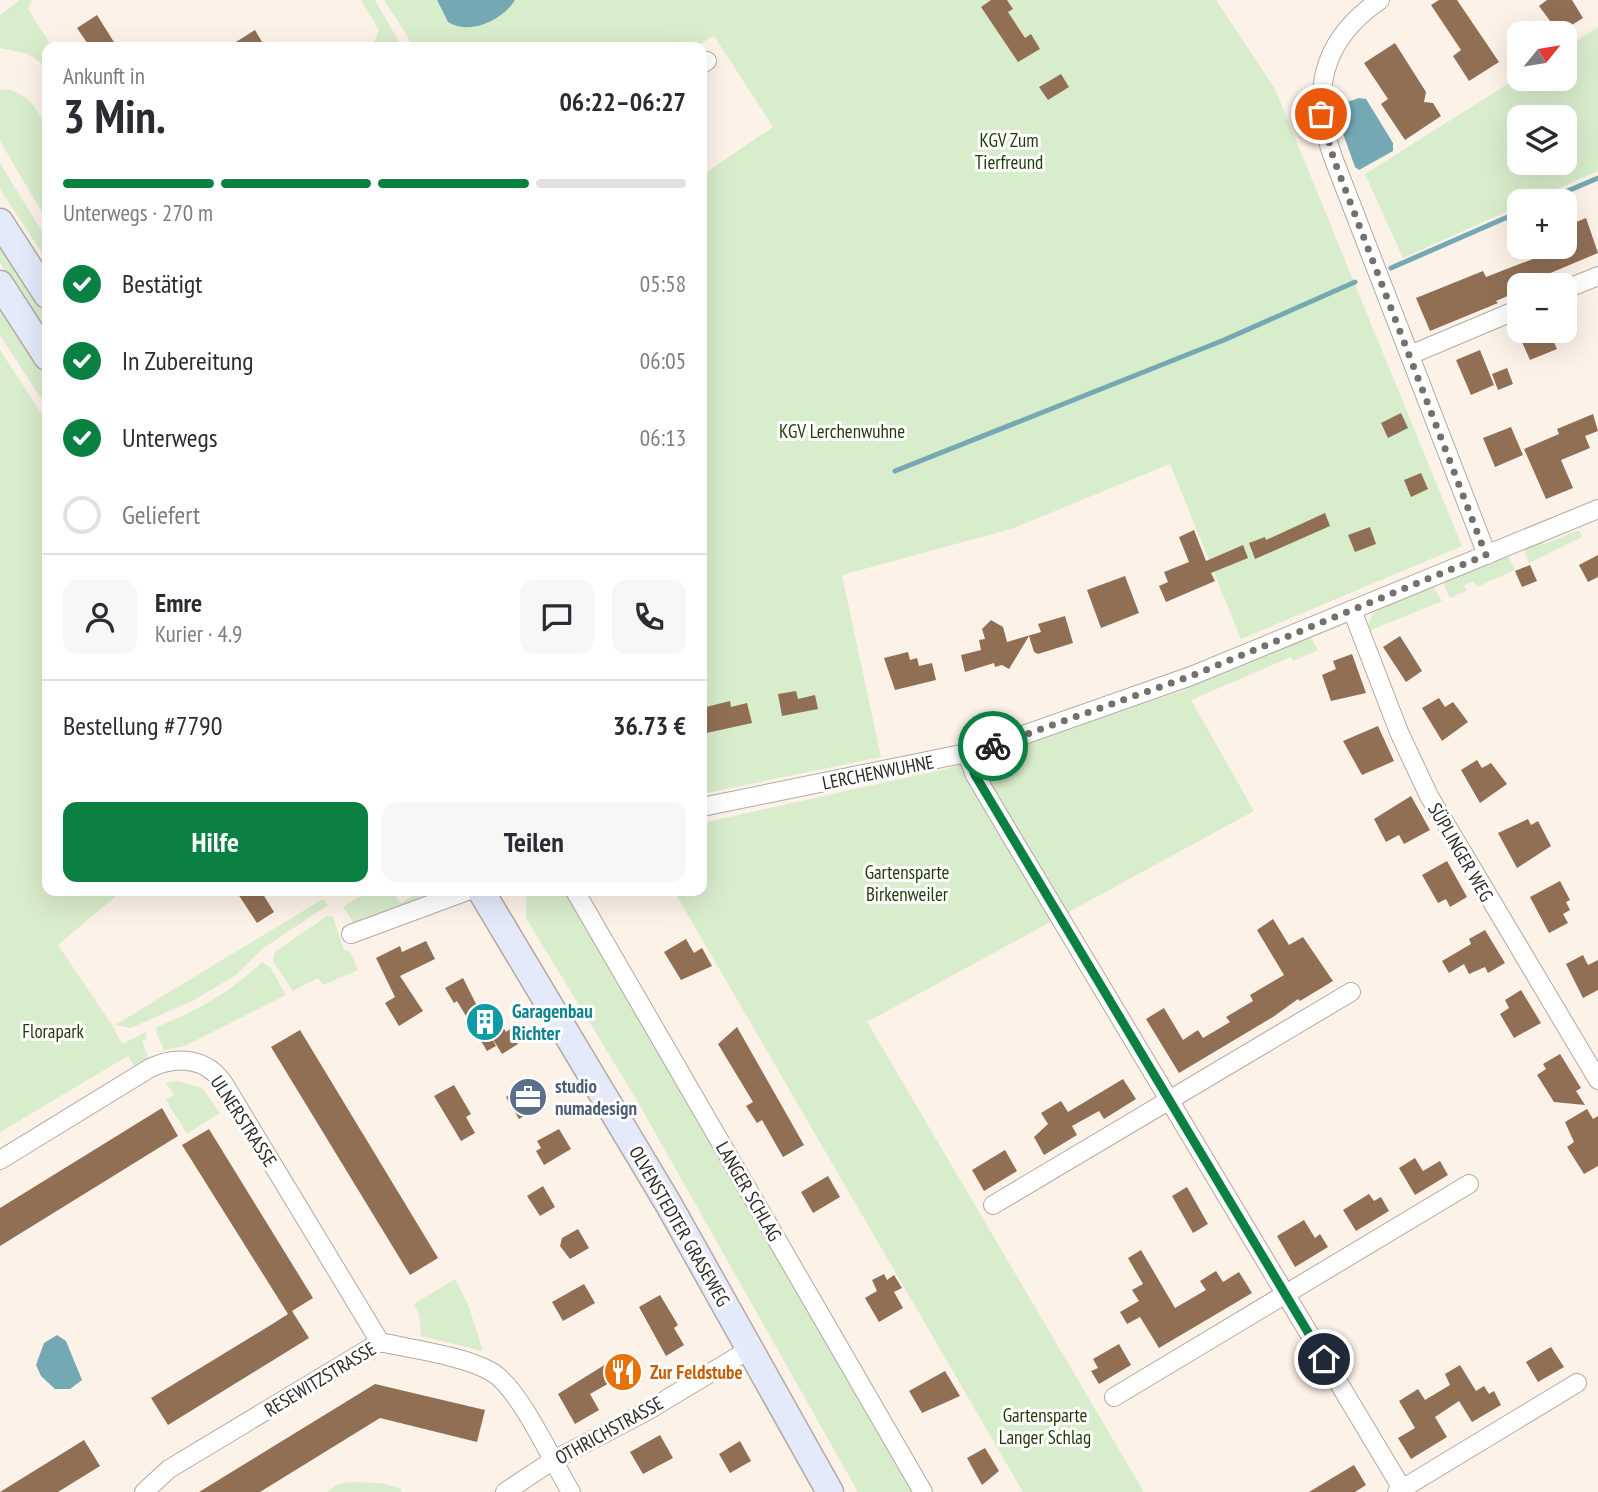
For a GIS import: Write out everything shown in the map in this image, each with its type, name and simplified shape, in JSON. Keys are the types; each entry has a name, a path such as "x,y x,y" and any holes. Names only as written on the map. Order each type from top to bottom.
{"main road":[{"path":"0,222 42,287"},
{"path":"0,284 42,349"},
{"name":"OLVENSTEDTER GRASEWEG","path":"484,896 669,1205 830,1492"}],"street":[{"path":"1380,0 1360,15 1340,37 1322,84 1321,114 1329,147 1486,555"},
{"path":"1577,285 1598,276"},
{"path":"1410,355 1507,314"},
{"name":"LERCHENWUHNE","path":"707,806 967,754 1191,676 1598,509"},
{"name":"SÜPLINGER WEG","path":"1352,610 1399,732 1429,796 1598,1080"},
{"path":"967,754 975,775 1401,1491 1577,1382"},
{"path":"351,934 454,896"},
{"name":"LANGER SCHLAG","path":"578,896 923,1492"},
{"path":"993,1205 1351,992"},
{"name":"ULNERSTRASSE","path":"0,1160 159,1063 185,1060 204,1065 224,1084 380,1342"},
{"path":"1115,1397 1469,1184"},
{"name":"RESEWITZSTRASSE","path":"144,1492 169,1469 380,1342 476,1365 498,1375 517,1399 570,1492"},
{"name":"OTHRICHSTRASSE","path":"505,1492 552,1461 647,1411 750,1349"}],"green space":[{"path":"20,0 32,0 28,9 49,42 42,42 42,64 28,54 0,48 0,15"},
{"path":"361,0 375,0 399,42 374,42 379,30"},
{"name":"KGV Lerchenwuhne","path":"384,0 437,0 448,22 466,27 494,19 515,0 1216,0 1275,89 1462,546 1241,639 1170,464 1011,529 842,575 881,757 707,793 707,172 773,127 714,36 704,42 410,42"},
{"path":"1598,27 1598,171 1557,189 1507,189 1507,211 1403,258 1365,174 1507,85 1507,91 1577,91 1577,40"},
{"path":"0,90 8,90 16,92 31,103 42,120 42,212 0,141"},
{"path":"0,163 42,232 42,253 0,189"},
{"path":"0,239 42,304 42,328 0,263"},
{"path":"0,304 42,368 42,400 0,335"},
{"name":"Florapark","path":"0,350 42,414 42,896 116,896 58,945 122,1044 146,1032 147,1039 142,1041 148,1057 135,1067 128,1056 0,1132"},
{"path":"1579,530 1582,537 1529,563 1523,548 1541,540 1544,544"},
{"path":"1507,553 1515,570 1477,587 1473,581 1464,586 1467,591 1450,598 1442,580"},
{"path":"1432,584 1442,601 1369,631 1374,613 1382,606"},
{"path":"1310,636 1318,650 1293,661 1291,657 1191,700 1254,811 867,1022 1144,1492 1023,1492 677,896 707,896 707,822 949,768 1185,690 1188,695 1184,686"},
{"path":"361,896 396,896 401,903 412,896 424,896 360,923 353,922 343,907"},
{"path":"527,896 568,896 917,1492 858,1492 635,1097 526,918"},
{"path":"323,899 328,905 262,949 236,975 192,1001 131,1028 115,1025"},
{"path":"327,916 333,917 344,950 350,951 358,970 323,985 318,978 293,991 273,961 275,952"},
{"path":"262,962 270,967 286,995 185,1046 164,1050 156,1032 157,1027 213,1000"},
{"path":"177,1081 202,1088 220,1113 187,1134 166,1100 174,1095 166,1083"},
{"path":"455,1279 468,1304 483,1351 421,1336 419,1314 414,1304"},
{"path":"380,1483 400,1488 402,1492 327,1492 338,1484"}],"water":[{"path":"437,0 515,0 503,14 485,24 466,27 448,22"},
{"path":"1366,99 1393,143 1393,151 1359,170 1355,167 1336,114 1347,102"},
{"path":"57,1335 66,1341 82,1380 70,1389 55,1389 41,1376 36,1365 44,1343"}],"building":[{"path":"991,0 1007,0 1013,9 1008,12 1025,38 1031,34 1040,49 1018,62 981,7"},
{"path":"1439,0 1457,0 1499,62 1469,81 1453,56 1461,50 1431,5"},
{"path":"1547,0 1572,0 1583,18 1577,22 1550,21 1539,6"},
{"path":"97,15 114,42 87,42 77,28"},
{"path":"255,30 262,42 236,42"},
{"path":"1395,43 1426,92 1424,102 1433,103 1441,116 1405,140 1381,104 1388,99 1364,63"},
{"path":"1061,74 1069,87 1048,100 1039,87"},
{"path":"1586,218 1598,253 1550,273 1507,273 1507,296 1496,301 1498,303 1430,331 1416,298 1483,271 1486,277 1533,259 1577,259 1577,222"},
{"path":"1522,343 1554,343 1557,349 1530,360"},
{"path":"1480,350 1494,385 1471,395 1456,360"},
{"path":"1507,368 1513,384 1498,390 1492,374"},
{"path":"1401,413 1408,428 1388,438 1381,423"},
{"path":"1593,414 1598,431 1585,436 1590,448 1561,460 1573,488 1546,499 1524,449 1559,434 1557,429"},
{"path":"1511,427 1523,455 1495,467 1483,438"},
{"path":"1421,473 1428,489 1411,497 1404,480"},
{"path":"1325,513 1330,526 1255,559 1249,543 1265,537 1266,540"},
{"path":"1370,527 1376,544 1355,552 1348,535"},
{"path":"1194,530 1206,561 1243,545 1248,558 1211,573 1215,581 1166,602 1159,586 1168,582 1164,572 1189,562 1179,537"},
{"path":"1598,555 1598,577 1588,582 1579,565"},
{"path":"1530,565 1537,581 1522,587 1515,571"},
{"path":"1125,576 1139,613 1101,628 1087,590"},
{"path":"1065,616 1073,643 1038,654 1034,652 1029,636 1009,669 1002,665 995,667 994,663 965,672 961,655 981,650 979,640 985,639 982,629 991,620 1003,627 1007,642 1041,632 1038,624"},
{"path":"1400,636 1422,671 1406,682 1383,647"},
{"path":"908,652 910,660 917,658 919,666 932,663 936,680 895,690 884,658"},
{"path":"1352,654 1366,693 1331,701 1322,675 1336,669 1333,661"},
{"path":"796,691 798,699 815,695 818,709 782,716 778,694"},
{"path":"1439,698 1445,707 1453,702 1468,722 1442,741 1422,708"},
{"path":"730,701 731,707 747,703 752,723 707,733 707,707"},
{"path":"1378,726 1394,761 1362,775 1343,741"},
{"path":"1477,760 1482,768 1491,763 1507,784 1480,803 1461,770"},
{"path":"1411,796 1430,830 1404,844 1399,835 1386,842 1374,819"},
{"path":"1528,819 1531,825 1538,821 1551,846 1517,868 1498,833"},
{"path":"1447,861 1467,897 1450,907 1446,899 1438,903 1422,875"},
{"path":"1560,881 1570,900 1566,902 1570,910 1563,914 1568,923 1549,933 1530,897"},
{"path":"239,896 264,896 274,912 257,923"},
{"path":"1273,919 1289,945 1303,937 1333,981 1300,1001 1298,999 1179,1073 1146,1019 1164,1008 1183,1040 1198,1030 1203,1038 1230,1022 1226,1017 1253,1001 1250,995 1284,975 1257,930"},
{"path":"1485,930 1505,963 1488,973 1485,967 1469,974 1464,964 1449,973 1442,961 1471,944 1469,939"},
{"path":"686,939 694,953 702,948 712,966 681,980 664,952"},
{"path":"426,941 435,959 400,976 423,1011 399,1026 385,1003 395,997 376,958 400,946 402,952"},
{"path":"1583,955 1588,965 1598,960 1598,990 1583,998 1566,964"},
{"path":"463,978 481,1014 491,1008 506,1032 510,1029 518,1044 502,1054 491,1036 496,1046 487,1051 457,1001 454,1003 445,988"},
{"path":"1521,990 1541,1023 1514,1038 1500,1014 1509,1008 1505,1000"},
{"path":"737,1027 804,1145 783,1157 762,1120 757,1123 746,1106 753,1102 718,1044"},
{"path":"300,1030 438,1258 410,1275 271,1047"},
{"path":"1560,1054 1581,1088 1576,1091 1585,1105 1554,1102 1537,1075 1546,1069 1543,1064"},
{"path":"1123,1079 1136,1099 1104,1119 1099,1111 1072,1126 1077,1135 1044,1155 1034,1137 1048,1124 1041,1113 1061,1101 1068,1112"},
{"path":"530,1082 544,1104 519,1119 506,1097"},
{"path":"454,1085 471,1114 466,1117 475,1133 461,1141 434,1096"},
{"path":"162,1108 178,1136 0,1246 0,1208"},
{"path":"1587,1109 1593,1119 1598,1116 1598,1166 1584,1174 1567,1147 1574,1142 1565,1122"},
{"path":"209,1129 313,1298 292,1311 309,1338 168,1425 151,1398 288,1314 182,1145"},
{"path":"559,1129 571,1149 544,1165 536,1151 541,1148 537,1141"},
{"path":"1005,1150 1017,1171 984,1191 972,1170"},
{"path":"1415,1158 1423,1171 1440,1161 1448,1175 1415,1195 1399,1168"},
{"path":"828,1176 840,1197 813,1213 801,1192"},
{"path":"543,1186 555,1207 540,1216 527,1196"},
{"path":"1187,1187 1208,1224 1193,1233 1172,1196"},
{"path":"1369,1194 1374,1201 1381,1197 1389,1211 1356,1231 1343,1210"},
{"path":"1304,1220 1315,1238 1320,1234 1328,1247 1295,1267 1277,1236"},
{"path":"578,1229 589,1248 570,1259 560,1246 562,1238"},
{"path":"1141,1250 1175,1308 1206,1290 1200,1281 1216,1271 1223,1282 1239,1272 1252,1293 1159,1348 1140,1317 1127,1324 1120,1312 1139,1301 1132,1290 1143,1284 1128,1258"},
{"path":"884,1274 887,1280 894,1275 902,1288 894,1292 903,1308 879,1322 865,1298 877,1291 872,1280"},
{"path":"584,1284 595,1303 563,1321 552,1302"},
{"path":"660,1295 678,1325 674,1328 684,1345 666,1356 639,1307"},
{"path":"1119,1344 1131,1365 1099,1384 1091,1371 1098,1368 1093,1359"},
{"path":"1551,1347 1564,1367 1538,1382 1526,1362"},
{"path":"622,1354 637,1380 624,1388 618,1378 590,1394 599,1410 575,1424 558,1394"},
{"path":"1460,1365 1476,1391 1484,1386 1489,1394 1494,1391 1501,1405 1472,1422 1459,1401 1435,1417 1447,1437 1411,1459 1398,1438 1415,1428 1399,1401 1418,1389 1425,1400 1450,1385 1445,1374"},
{"path":"945,1371 960,1396 922,1413 909,1391"},
{"path":"375,1384 485,1410 477,1442 380,1418 260,1492 199,1492"},
{"path":"660,1435 673,1458 643,1474 630,1452"},
{"path":"84,1440 100,1466 58,1492 0,1492"},
{"path":"740,1441 751,1461 730,1473 719,1454"},
{"path":"985,1448 999,1471 982,1485 967,1458"},
{"path":"1354,1465 1366,1485 1355,1492 1309,1492"}],"waterway":[{"path":"1572,189 1598,178"},
{"path":"1391,268 1507,217"},
{"path":"895,471 1224,340 1355,282"}],"way so far":[{"path":"993,746 1191,676 1486,555 1334,160 1321,114"}],"place":[{"name":"Garagenbau Richter","path":"485,1022"},
{"name":"studio numadesign","path":"528,1097"},
{"name":"Zur Feldstube","path":"623,1372"}],"route":[{"path":"993,746 967,754 975,775 1324,1359"}],"park label":[{"name":"KGV Zum Tierfreund","path":"1009,151"},
{"name":"Gartensparte Birkenweiler","path":"907,883"},
{"name":"Gartensparte Langer Schlag","path":"1045,1426"}]}
